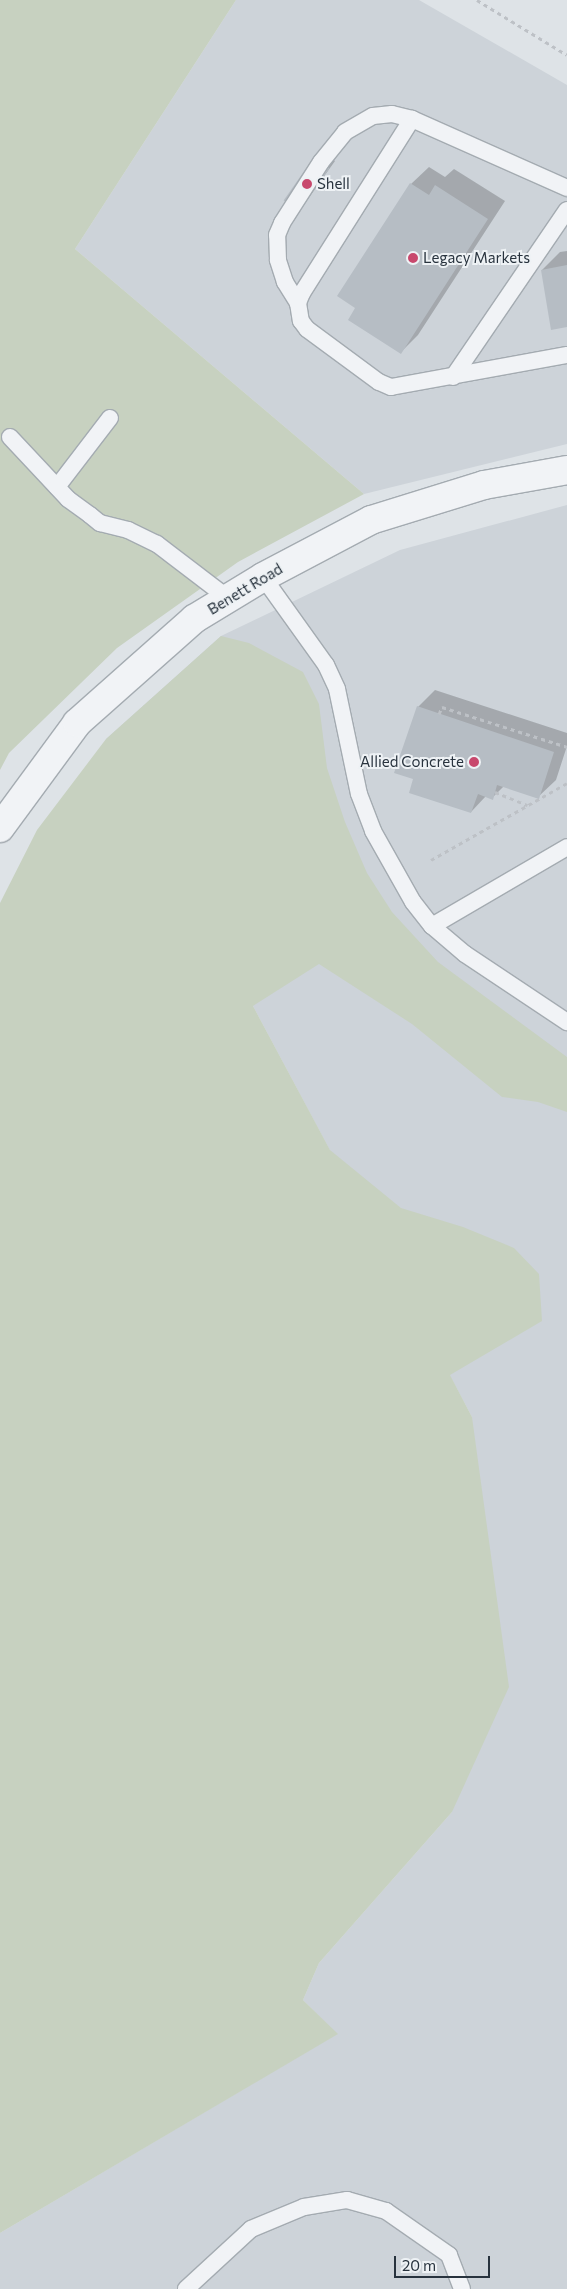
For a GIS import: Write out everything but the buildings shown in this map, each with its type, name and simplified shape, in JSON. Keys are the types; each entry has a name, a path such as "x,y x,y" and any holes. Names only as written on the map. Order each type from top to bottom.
{"street":[{"name":"Benett Road","path":"0,828 77,722 194,619 263,577 371,520 484,485 567,470"}],"lane":[{"path":"567,188 412,119 392,114 374,116 345,132 321,162 282,223 277,235 278,260 285,282 298,303 301,321 307,329 379,382 391,387 402,387 567,355"},
{"path":"298,303 307,285 412,119"},
{"path":"453,377 567,210"},
{"path":"57,487 110,418"},
{"path":"10,437 68,499 100,523 128,530 157,544 228,598"},
{"path":"263,577 326,665 336,689 358,794 373,831 413,902 432,926 465,954 567,1022"},
{"path":"432,926 567,847"},
{"path":"186,2289 251,2229 304,2207 347,2200 386,2210 450,2255 462,2289"}],"path":[{"path":"477,0 567,56"},
{"path":"439,714 442,707 567,747"},
{"path":"431,860 567,783"},
{"path":"495,792 528,805"}],"shaded area":[{"path":"236,0 419,0 567,85 567,444 364,494 75,249"},
{"path":"567,505 567,2289 0,2289 0,2233 337,2034 303,2000 319,1963 452,1812 472,1417 253,1006 106,739 221,636 400,550"}],"green space":[{"path":"0,0 236,0 75,249 364,494 238,562 117,648 9,753 0,770"},
{"path":"221,636 249,643 303,672 319,704 327,768 345,822 367,873 392,912 438,962 567,1057 567,1112 538,1102 502,1097 412,1024 319,964 253,1006 330,1150 401,1208 463,1227 514,1248 539,1274 542,1321 450,1375 472,1417 509,1687 452,1812 319,1963 303,2000 338,2034 0,2233 0,903 37,830 106,739"}],"place":[{"name":"Shell","path":"307,184"},
{"name":"Legacy Markets","path":"413,258"},
{"name":"Allied Concrete","path":"474,762"}]}
